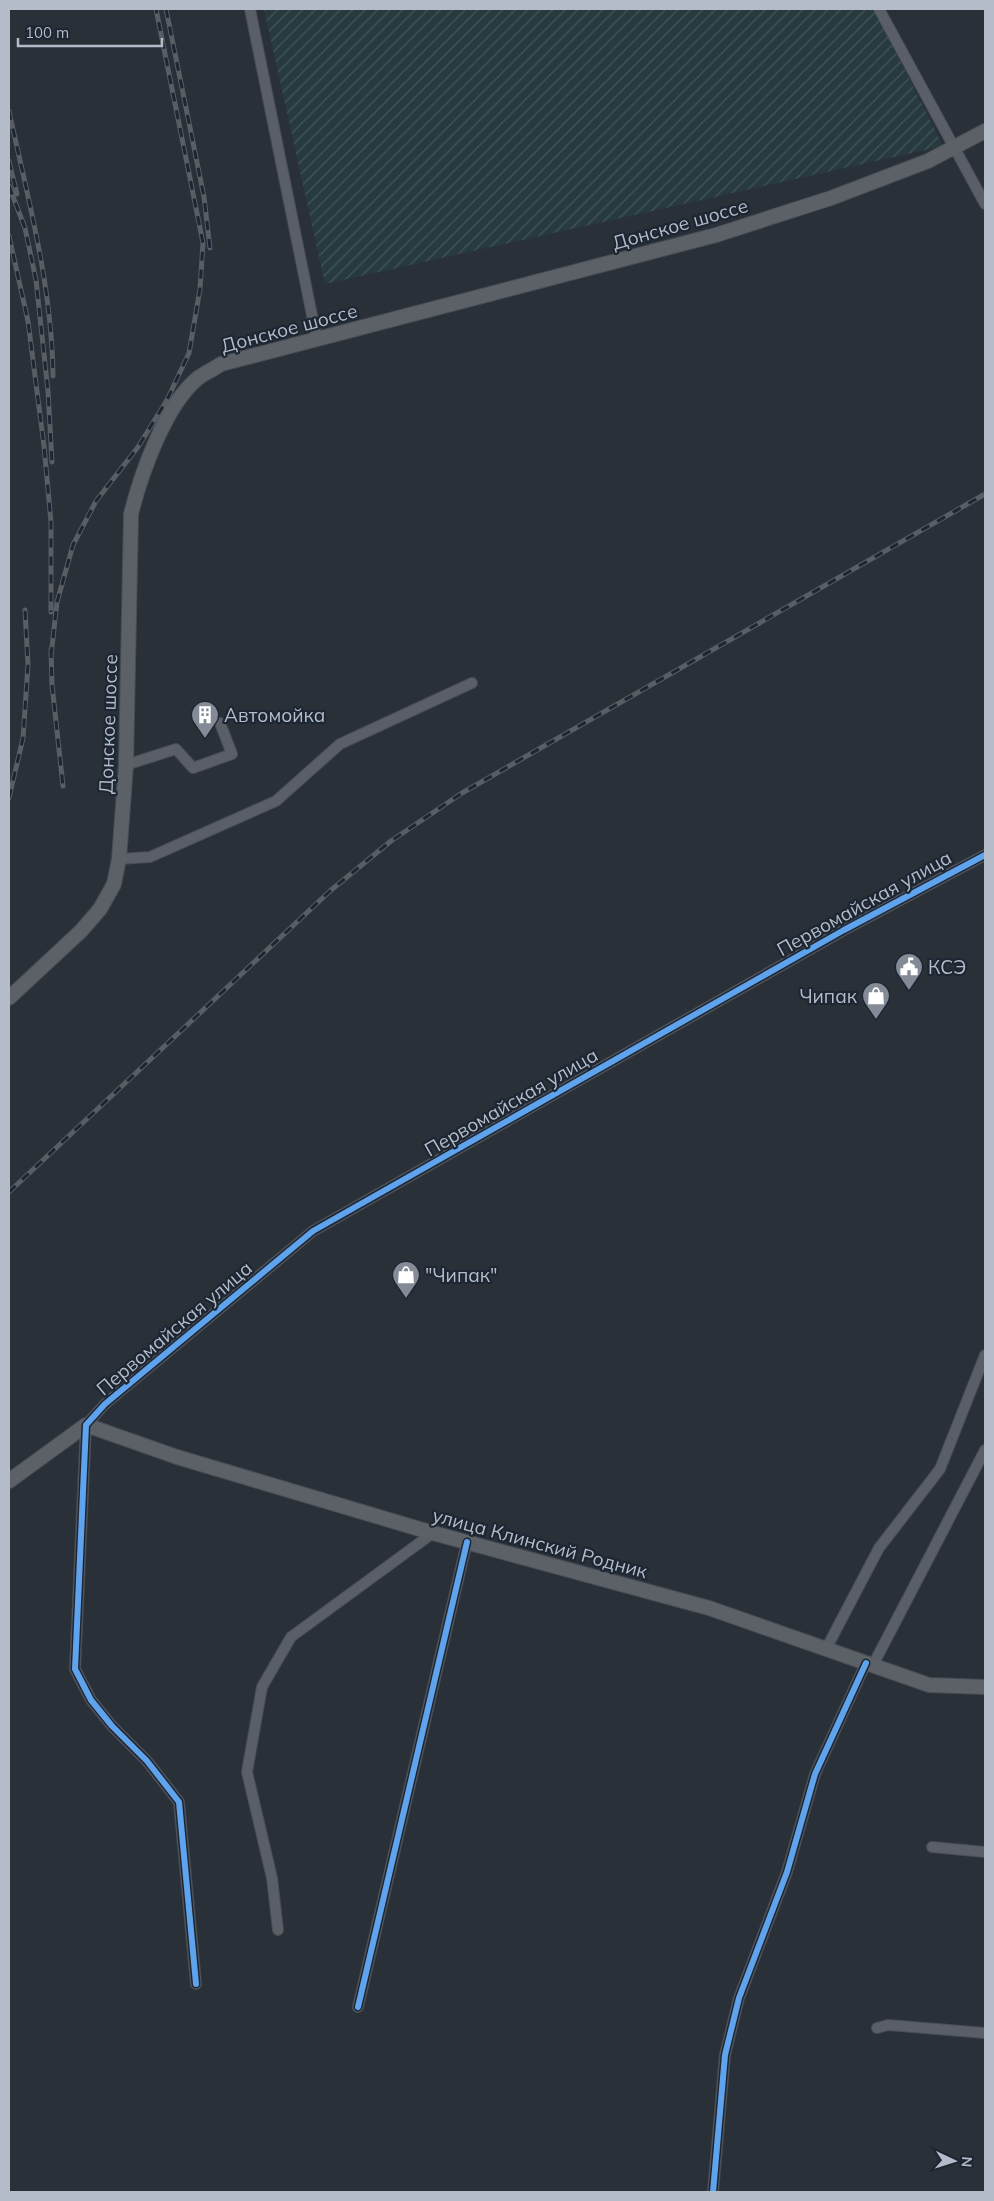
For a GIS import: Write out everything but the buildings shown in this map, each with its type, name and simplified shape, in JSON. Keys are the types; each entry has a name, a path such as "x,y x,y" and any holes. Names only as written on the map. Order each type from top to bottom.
{"main road":[{"name":"Донское шоссе","path":"9,998 81,931 100,909 114,884 120,858 126,765 131,514 140,480 160,435 180,398 198,378 221,364 716,235 831,198 928,161 985,131"},
{"name":"Первомайская улица","path":"9,1481 86,1425"},
{"name":"улица Клинский Родник","path":"86,1425 177,1456 433,1533 709,1608 929,1685 985,1687"}],"street":[{"path":"250,9 317,340"},
{"path":"879,9 985,204"},
{"path":"120,858 150,857 276,801 340,744 472,683"},
{"path":"126,765 176,749 193,768 232,754 220,723"},
{"name":"Первомайская улица","path":"86,1425 105,1404 313,1232 844,930 985,855"},
{"path":"826,1649 879,1548 940,1469 985,1355"},
{"path":"86,1425 75,1669 92,1700 112,1726 147,1761 179,1802 196,1984"},
{"path":"713,2192 725,2055 739,1998 786,1872 815,1774 870,1664 985,1450"},
{"path":"278,1930 272,1878 247,1772 262,1687 291,1637 433,1533"},
{"path":"358,2007 466,1542"},
{"path":"932,1847 985,1852"},
{"path":"877,2028 888,2025 985,2032"}],"green space":[{"path":"264,9 874,9 943,146 325,284"}],"railway":[{"path":"51,656 57,602 73,545 96,501 138,447 167,400 189,353 200,289 203,243 156,9"},
{"path":"166,9 204,197 210,248"},
{"path":"9,111 44,276 52,342 53,376"},
{"path":"9,161 17,194"},
{"path":"9,186 25,228 36,280 48,391 52,462"},
{"path":"9,236 28,321 44,446 51,522 51,612"},
{"path":"9,1192 330,891 391,841 462,793 985,494"},
{"path":"9,798 23,738 28,665 25,610"},
{"path":"51,649 52,685 63,786"}],"cycle path":[{"path":"196,1984 179,1802 147,1761 112,1726 91,1700 75,1669 86,1425 105,1404 313,1231 844,930 985,855"},
{"path":"358,2007 467,1542"},
{"path":"713,2192 725,2055 739,1998 787,1872 815,1774 866,1663"}],"place":[{"name":"Автомойка","path":"205,739"},
{"name":"КСЭ","path":"909,991"},
{"name":"Чипак","path":"876,1020"},
{"name":"\"Чипак\"","path":"406,1299"}]}
